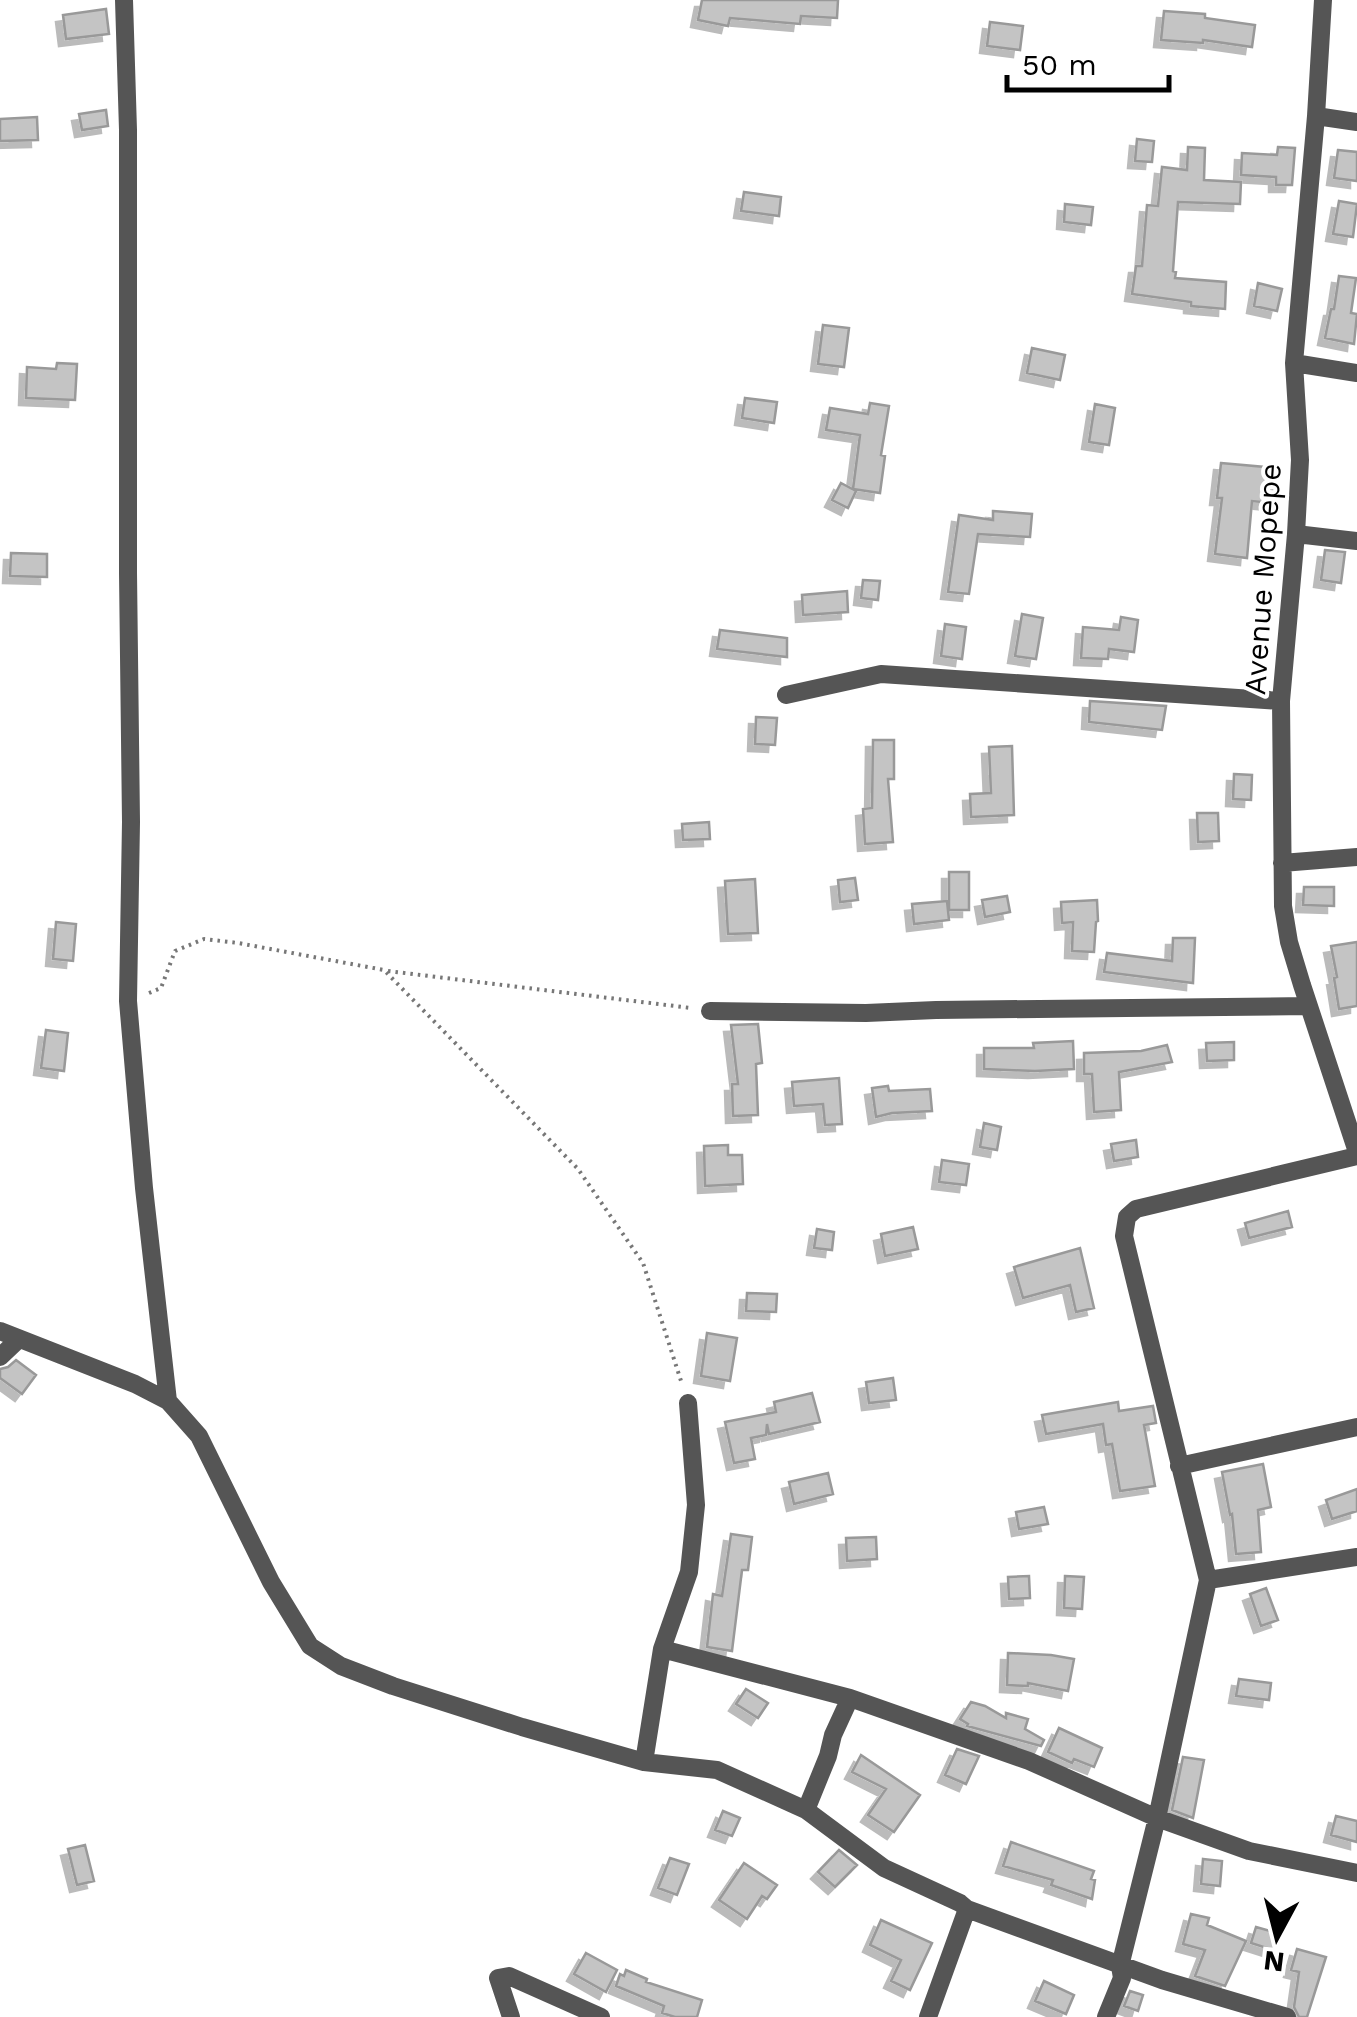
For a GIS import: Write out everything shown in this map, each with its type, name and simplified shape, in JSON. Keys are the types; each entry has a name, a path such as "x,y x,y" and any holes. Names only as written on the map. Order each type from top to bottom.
{"street":[{"path":"124,0 131,822 128,1000 168,1401"},
{"name":"Avenue Mopepe","path":"1323,0 1294,363 1300,460 1281,702 1283,906 1308,1006 1357,1154"},
{"path":"1316,116 1357,122"},
{"path":"1294,363 1357,373"},
{"path":"1296,534 1357,541"},
{"path":"786,695 880,674 1281,702"},
{"path":"1282,864 1357,857"},
{"path":"710,1010 866,1013 1308,1006"},
{"path":"1106,2017 1122,1978 1120,1966 1157,1818 1208,1580 1124,1236 1127,1218 1136,1209 1357,1154"},
{"path":"0,1331 168,1401 199,1436 271,1582 310,1646 341,1666 522,1728 644,1762 718,1770 806,1810 884,1868 966,1909 1120,1966 1286,2017"},
{"path":"0,1358 18,1338"},
{"path":"644,1762 662,1649 689,1572 696,1504 688,1403"},
{"path":"1179,1466 1357,1427"},
{"path":"1208,1580 1357,1558"},
{"path":"662,1649 850,1698 1028,1761 1157,1818 1249,1851 1357,1874"},
{"path":"806,1810 828,1756 832,1735 850,1698"},
{"path":"928,2017 966,1909"},
{"path":"512,2017 498,1978 508,1976 602,2017"}],"path":[{"path":"128,1000 161,988 176,951 204,939 384,970 710,1010"},
{"path":"384,970 578,1169 643,1264 688,1403"}],"building":[{"path":"702,0 838,0 837,18 801,16 800,24 730,18 728,26 698,20"},
{"path":"106,9 109,34 66,39 63,15"},
{"path":"1164,11 1205,14 1205,18 1255,25 1252,47 1203,40 1161,40"},
{"path":"990,22 1023,26 1020,50 987,46"},
{"path":"106,110 108,126 82,130 79,114"},
{"path":"37,117 38,140 0,141 0,119"},
{"path":"1137,139 1154,141 1152,162 1135,161"},
{"path":"1188,147 1205,148 1204,180 1241,182 1240,204 1178,202 1175,278 1226,282 1225,309 1132,294 1136,266 1142,266 1147,205 1158,206 1162,167 1187,170"},
{"path":"1278,147 1295,148 1292,185 1276,185 1276,177 1241,175 1242,153 1277,155"},
{"path":"1338,150 1357,152 1357,181 1334,178"},
{"path":"744,192 781,197 779,216 741,211"},
{"path":"1339,201 1357,204 1353,237 1333,234"},
{"path":"1065,204 1093,207 1091,225 1064,222"},
{"path":"1339,276 1356,278 1351,313 1357,314 1354,344 1325,338"},
{"path":"1258,283 1282,289 1277,311 1254,306"},
{"path":"823,325 849,328 844,367 818,364"},
{"path":"1032,348 1065,355 1060,380 1027,373"},
{"path":"57,363 77,364 75,400 26,398 27,367 56,369"},
{"path":"745,398 777,402 774,423 742,418"},
{"path":"870,403 889,406 880,493 853,489 860,435 826,430 830,408 868,414"},
{"path":"1095,404 1115,408 1109,445 1089,442"},
{"path":"1221,463 1276,468 1272,503 1252,501 1247,558 1215,554 1222,498 1217,498"},
{"path":"841,483 856,491 848,508 832,500"},
{"path":"993,511 1032,514 1030,537 978,534 969,594 948,592 959,515 993,520"},
{"path":"1325,550 1345,552 1341,583 1321,580"},
{"path":"11,553 47,554 47,577 10,576"},
{"path":"863,580 880,581 878,600 861,598"},
{"path":"847,591 848,612 803,615 802,595"},
{"path":"1022,614 1043,618 1036,659 1015,656"},
{"path":"1121,617 1138,620 1134,652 1109,649 1108,659 1081,658 1083,627 1119,630"},
{"path":"945,624 966,627 962,659 941,656"},
{"path":"720,630 787,638 787,657 717,649"},
{"path":"1090,701 1166,706 1162,730 1089,722"},
{"path":"756,717 777,718 775,745 755,744"},
{"path":"873,740 894,740 894,779 888,779 893,842 865,844 863,809 872,808"},
{"path":"1012,746 1014,815 971,817 970,794 991,793 989,747"},
{"path":"1234,774 1252,775 1251,800 1233,799"},
{"path":"1197,813 1218,813 1219,841 1198,842"},
{"path":"709,822 710,839 683,840 682,824"},
{"path":"949,872 969,872 969,910 949,910"},
{"path":"855,878 858,900 840,902 838,880"},
{"path":"755,879 758,933 728,934 725,881"},
{"path":"1304,887 1334,887 1334,906 1303,905"},
{"path":"1007,896 1010,912 985,917 982,900"},
{"path":"1097,900 1094,952 1072,951 1073,922 1062,923 1061,902"},
{"path":"947,901 949,920 914,924 912,904"},
{"path":"56,922 76,924 73,961 53,959"},
{"path":"1173,938 1195,938 1193,983 1104,972 1107,953 1172,961"},
{"path":"1357,942 1357,1006 1339,1009 1331,946"},
{"path":"758,1024 762,1063 756,1064 758,1115 733,1116 732,1084 738,1084 731,1025"},
{"path":"46,1030 68,1033 64,1071 41,1068"},
{"path":"1073,1041 1074,1069 984,1069 984,1048 1034,1048 1033,1043"},
{"path":"1234,1042 1234,1060 1207,1061 1206,1043"},
{"path":"1167,1045 1172,1062 1119,1072 1121,1110 1094,1112 1092,1074 1084,1074 1084,1053 1141,1051"},
{"path":"839,1078 842,1124 825,1125 823,1104 794,1106 792,1082"},
{"path":"888,1086 889,1091 930,1089 932,1111 876,1117 872,1088"},
{"path":"984,1123 1001,1127 997,1150 980,1147"},
{"path":"1136,1140 1138,1157 1114,1161 1111,1144"},
{"path":"728,1145 728,1155 742,1155 743,1184 705,1186 704,1146"},
{"path":"942,1160 969,1164 966,1185 939,1182"},
{"path":"1288,1211 1292,1227 1249,1238 1245,1223"},
{"path":"913,1227 918,1249 885,1256 881,1234"},
{"path":"817,1229 834,1232 832,1250 814,1248"},
{"path":"1080,1248 1094,1308 1076,1312 1070,1285 1023,1298 1014,1267"},
{"path":"747,1293 777,1294 776,1312 746,1311"},
{"path":"707,1333 737,1338 730,1381 701,1376"},
{"path":"16,1360 36,1375 22,1394 0,1378 0,1369"},
{"path":"893,1378 896,1400 869,1403 866,1382"},
{"path":"812,1393 820,1422 769,1434 767,1424 766,1435 751,1438 755,1459 734,1463 725,1422 776,1412 774,1402"},
{"path":"1118,1402 1119,1411 1153,1406 1156,1423 1144,1425 1155,1486 1120,1491 1112,1444 1106,1445 1103,1424 1046,1434 1042,1415"},
{"path":"1263,1464 1271,1507 1258,1510 1261,1552 1236,1554 1222,1472"},
{"path":"828,1473 833,1494 794,1504 789,1482"},
{"path":"1357,1489 1357,1511 1332,1519 1326,1500"},
{"path":"1044,1507 1048,1524 1019,1529 1016,1512"},
{"path":"731,1534 752,1537 748,1570 742,1570 732,1651 707,1647 713,1594 722,1596"},
{"path":"876,1537 877,1559 847,1561 846,1538"},
{"path":"1029,1576 1030,1598 1009,1599 1008,1577"},
{"path":"1065,1576 1084,1577 1082,1609 1064,1608"},
{"path":"1266,1588 1278,1620 1261,1626 1250,1594"},
{"path":"1008,1653 1074,1659 1068,1691 1028,1683 1007,1685"},
{"path":"1239,1679 1271,1683 1269,1700 1236,1696"},
{"path":"746,1689 768,1703 758,1718 736,1704"},
{"path":"971,1702 1006,1718 1006,1713 1028,1719 1025,1729 1044,1740 1041,1746 967,1726 960,1719"},
{"path":"1059,1728 1102,1748 1094,1767 1074,1759 1072,1763 1048,1752"},
{"path":"957,1749 979,1756 966,1784 945,1775"},
{"path":"861,1755 920,1795 894,1832 868,1815 886,1789 852,1772"},
{"path":"1183,1757 1204,1760 1193,1818 1172,1810"},
{"path":"723,1811 740,1818 732,1836 715,1830"},
{"path":"1336,1816 1357,1821 1357,1842 1331,1835"},
{"path":"1011,1842 1094,1871 1092,1899 1051,1885 1053,1880 1003,1866"},
{"path":"85,1845 94,1881 77,1885 68,1849"},
{"path":"839,1850 857,1865 835,1887 818,1872"},
{"path":"670,1858 689,1864 677,1895 658,1888"},
{"path":"1203,1859 1222,1861 1220,1886 1201,1884"},
{"path":"744,1863 777,1885 767,1899 762,1896 747,1919 719,1900"},
{"path":"1191,1914 1209,1918 1207,1925 1246,1941 1225,1986 1195,1976 1205,1950 1183,1944"},
{"path":"881,1920 932,1943 910,1990 891,1981 901,1960 870,1945"},
{"path":"1256,1927 1281,1934 1276,1951 1251,1943"},
{"path":"1297,1949 1326,1957 1307,2017 1299,2017 1294,2007 1299,1972 1291,1970"},
{"path":"586,1953 617,1970 606,1992 574,1974"},
{"path":"626,1970 647,1979 646,1982 702,2000 697,2017 662,2013 664,2006 616,1986"},
{"path":"1044,1981 1074,1995 1066,2014 1035,2001"},
{"path":"1130,1991 1143,1995 1138,2011 1124,2006"}]}
